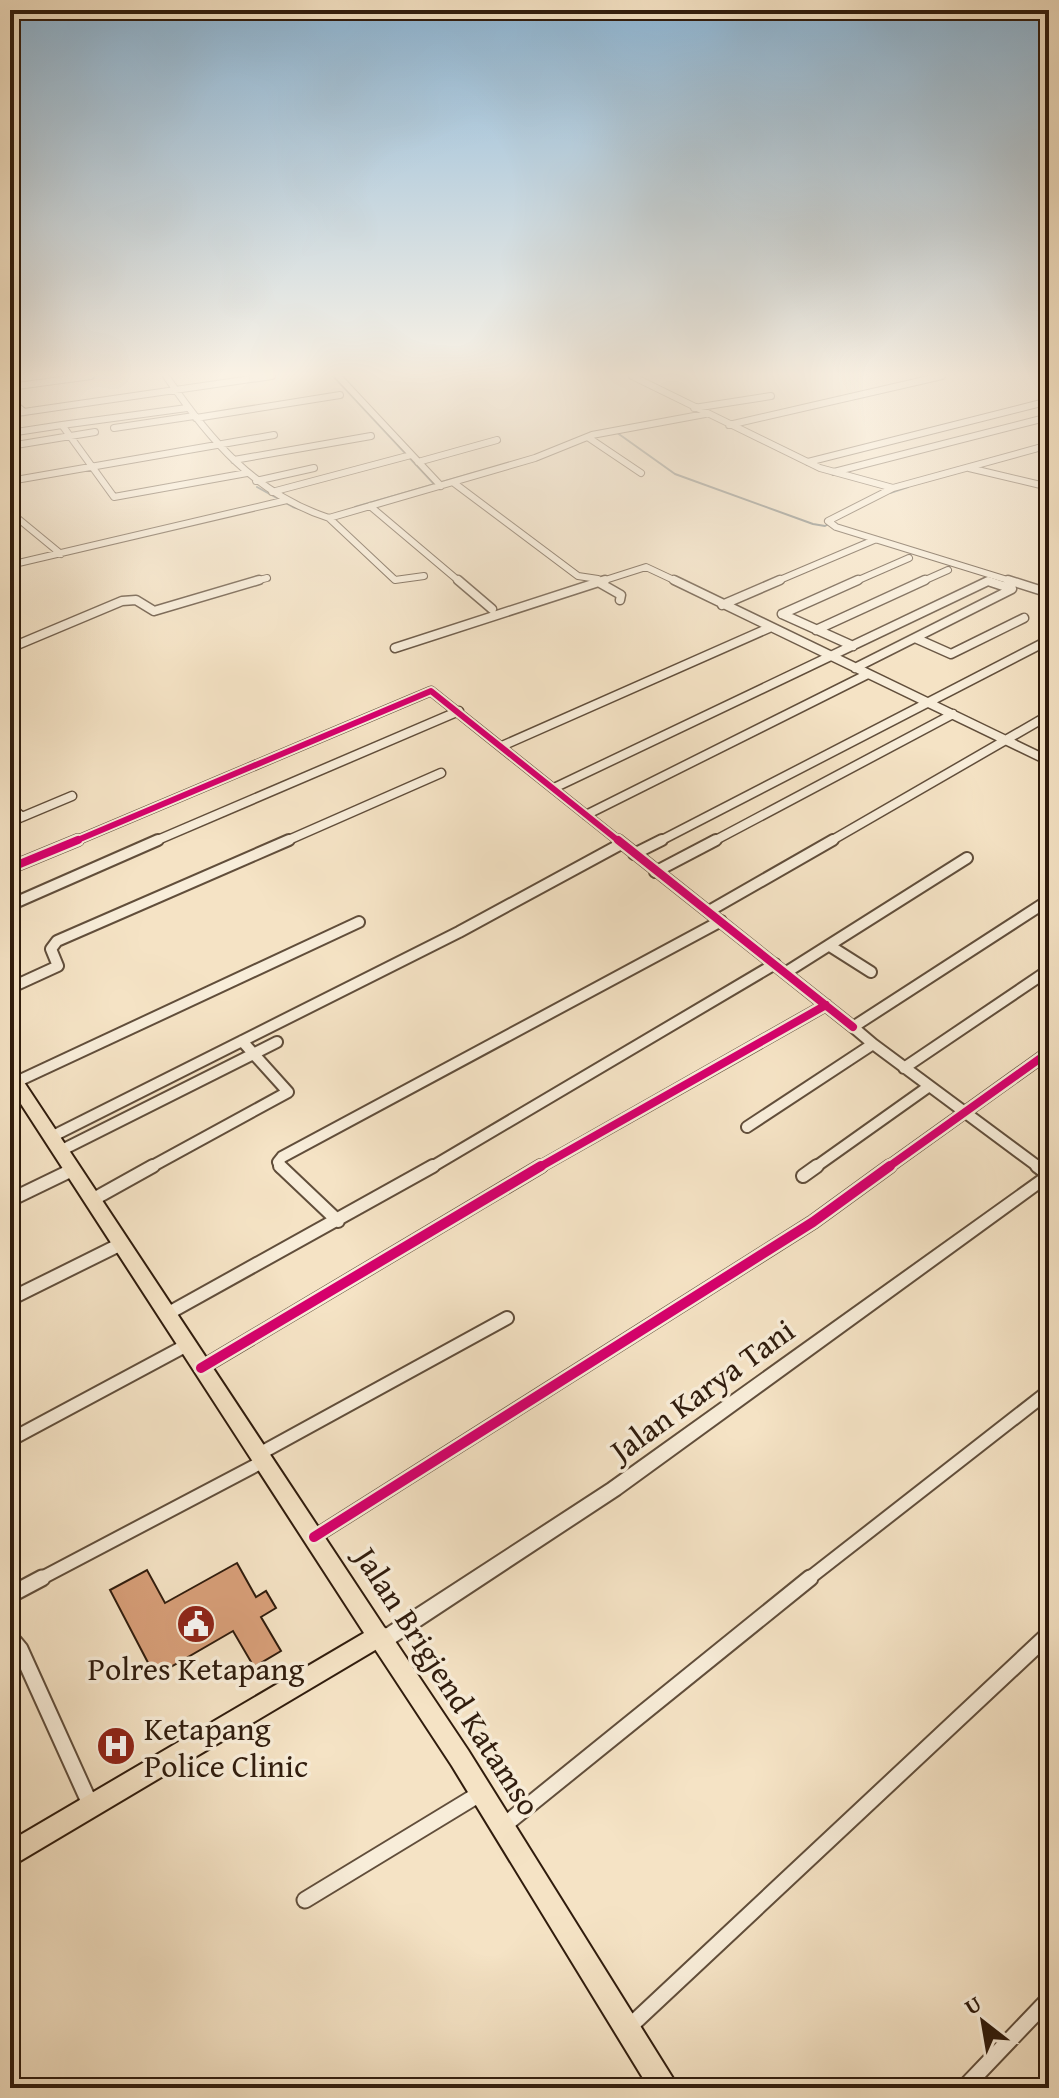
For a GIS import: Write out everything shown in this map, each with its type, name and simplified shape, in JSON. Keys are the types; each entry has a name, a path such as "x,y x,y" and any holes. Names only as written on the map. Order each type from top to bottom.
{"main road":[{"name":"Jalan Brigjend Katamso","path":"13,1078 481,1793 663,2087"},
{"path":"10,1855 380,1638"}],"street":[{"path":"10,481 47,474"},
{"path":"95,474 120,506"},
{"path":"114,497 242,474"},
{"path":"248,474 283,501 329,518 395,580 424,576"},
{"path":"256,481 288,474"},
{"path":"272,492 340,474"},
{"path":"429,474 441,486"},
{"path":"329,518 481,474"},
{"path":"839,474 893,488"},
{"path":"941,474 893,488 828,521 836,527 874,540 1049,593"},
{"path":"994,474 1049,487"},
{"path":"454,483 582,579 595,580 636,565 646,567 1049,761"},
{"path":"10,565 283,501"},
{"path":"370,506 492,609"},
{"path":"10,512 61,554"},
{"path":"722,605 874,540"},
{"path":"853,646 782,614 909,558"},
{"path":"395,648 646,567"},
{"path":"816,630 948,570"},
{"path":"10,648 122,601 136,600 154,611 267,578"},
{"path":"554,788 988,581 1012,589 855,668"},
{"path":"600,583 621,595 620,600"},
{"path":"915,638 951,654 1024,618"},
{"path":"502,746 769,628"},
{"path":"634,854 1049,640"},
{"path":"586,815 868,674"},
{"path":"10,868 427,692 434,692 873,1044 1049,1175"},
{"path":"10,905 251,798 459,711"},
{"path":"655,872 953,714"},
{"path":"709,911 1007,742 1049,715"},
{"path":"10,988 58,966 51,945 65,937 441,773"},
{"path":"10,822 72,796"},
{"path":"10,806 22,817"},
{"path":"56,1144 242,1041 459,932 621,844"},
{"path":"785,973 967,858"},
{"path":"853,1027 1049,900"},
{"path":"338,1221 280,1167 278,1162 282,1157 721,921"},
{"path":"13,1078 359,922"},
{"path":"830,946 871,972"},
{"path":"167,1314 338,1221 775,964"},
{"path":"904,1068 1049,970"},
{"path":"201,1368 473,1205 826,1005"},
{"path":"92,1200 288,1092 242,1041"},
{"path":"56,1144 277,1042"},
{"path":"747,1127 873,1044"},
{"path":"314,1537 813,1222 1049,1052"},
{"path":"803,1176 928,1087"},
{"path":"10,1200 72,1170"},
{"name":"Jalan Karya Tani","path":"380,1638 614,1489 1049,1175"},
{"path":"10,1299 121,1244"},
{"path":"10,1595 262,1458 507,1318"},
{"path":"10,1440 187,1345"},
{"path":"502,1827 879,1522 1049,1391"},
{"path":"628,2029 1049,1634"},
{"path":"10,1637 20,1649 91,1806"},
{"path":"305,1900 481,1793"},
{"path":"964,2088 1049,1999"}],"building":[{"name":"Polres Ketapang","path":"237,1563 256,1597 266,1591 276,1608 261,1617 281,1651 254,1667 233,1631 155,1676 110,1590 147,1570 165,1603"}],"waterway":[{"path":"425,474 434,484"},
{"path":"355,507 470,474"},
{"path":"675,474 813,524 825,526 832,522"},
{"path":"257,487 293,507 324,517"},
{"path":"890,493 908,487"}],"cycle path":[{"path":"10,868 431,691 853,1027"},
{"path":"201,1368 473,1205 826,1005"},
{"path":"314,1537 813,1222 1049,1052"}],"place":[{"name":"Polres Ketapang","path":"196,1624"},
{"name":"Ketapang Police Clinic","path":"116,1746"}]}
